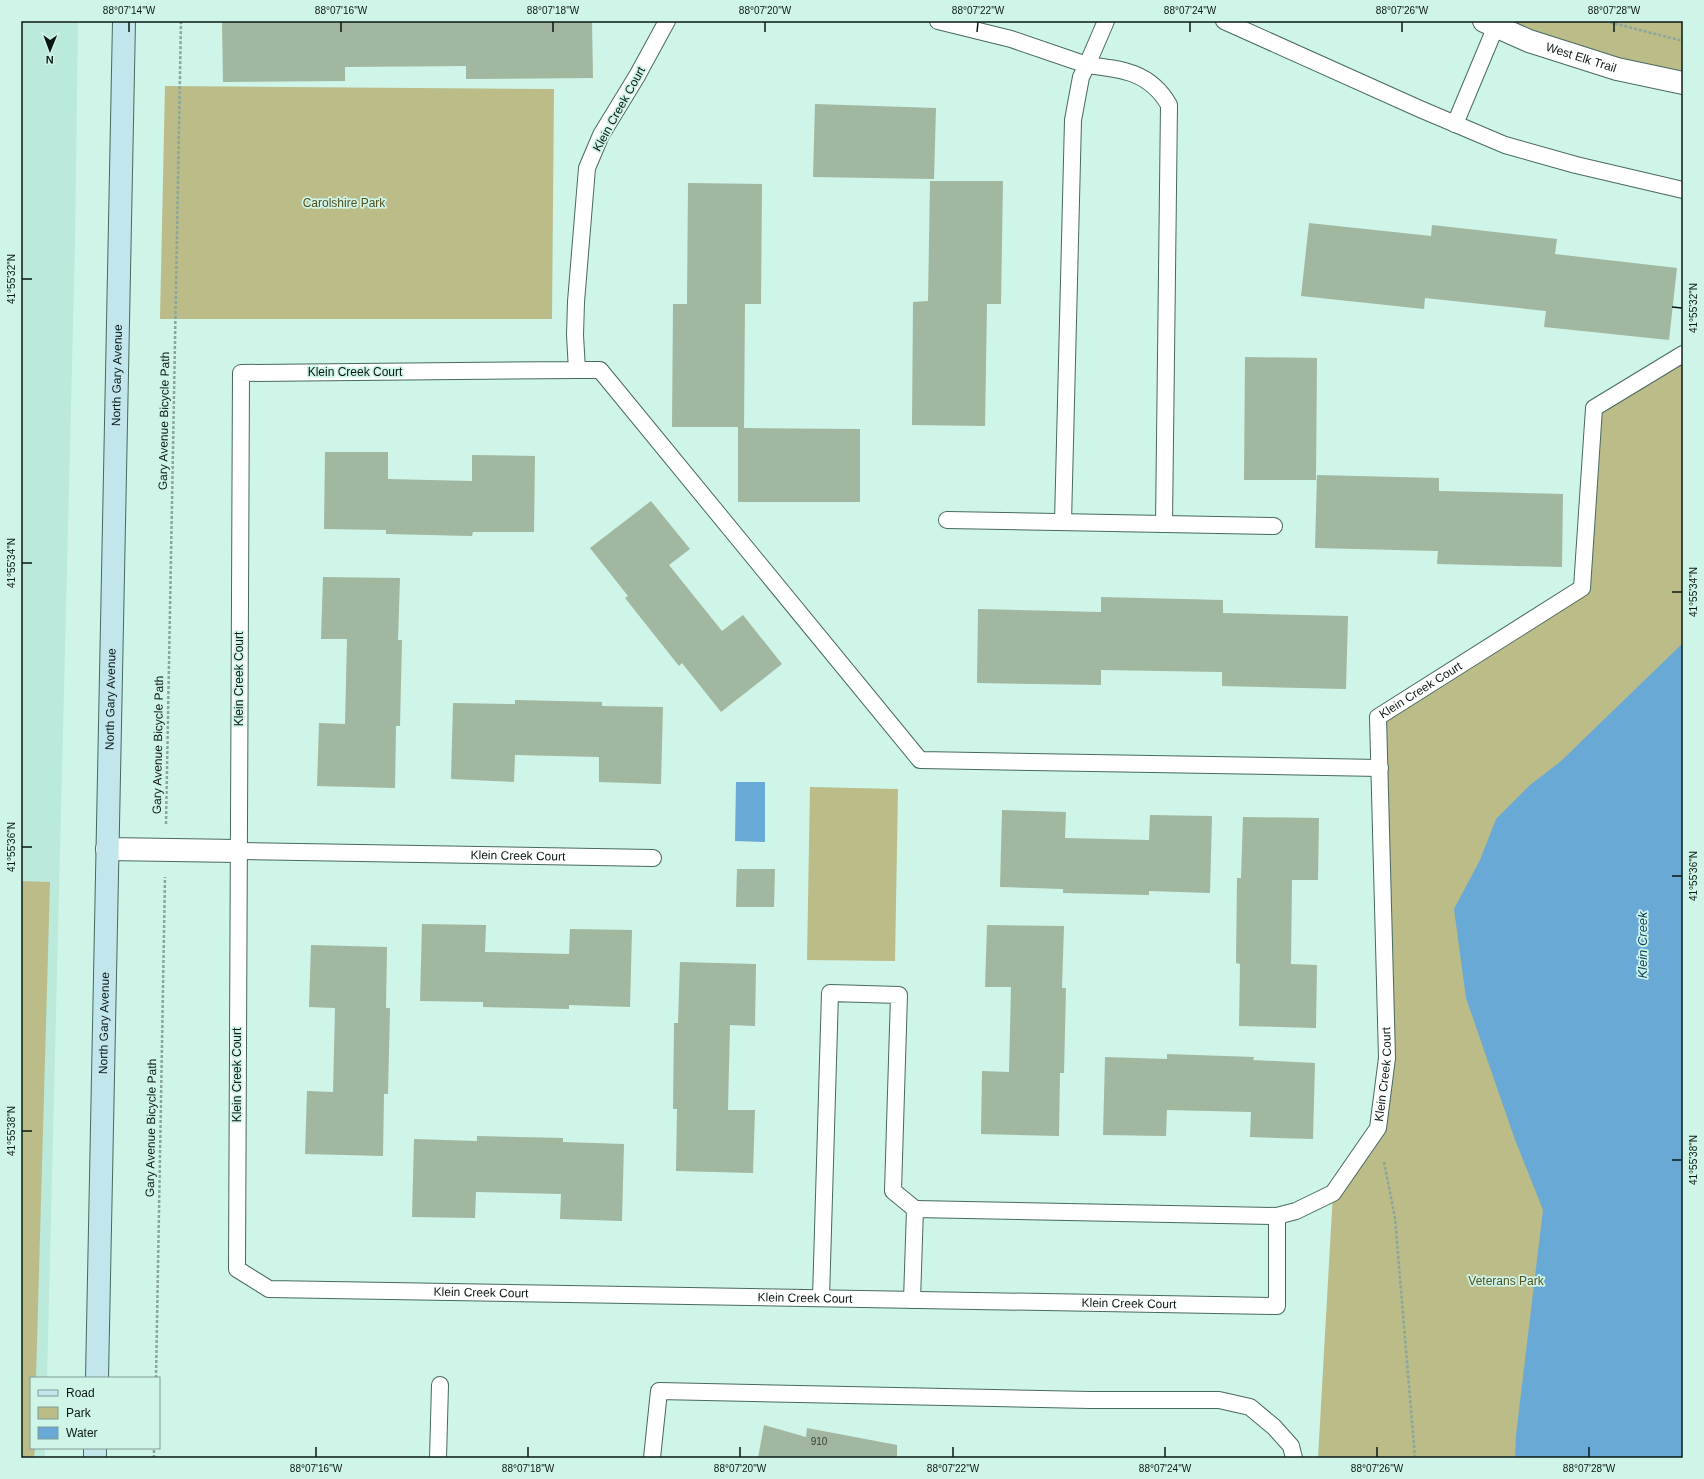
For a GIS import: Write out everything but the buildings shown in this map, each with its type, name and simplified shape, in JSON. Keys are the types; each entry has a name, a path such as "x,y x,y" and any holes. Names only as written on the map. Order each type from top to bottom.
{"street":[{"name":"North Gary Avenue","path":"97,1377 124,21"},
{"name":"West Elk Trail","path":"1490,24 1529,41 1617,69 1683,83"},
{"name":"Klein Creek Court","path":"107,849 238,851"}],"lane":[{"name":"Klein Creek Court","path":"667,21 601,135 587,168 576,302 575,335 577,370 241,373 237,1269 269,1289 1276,1306 1277,1216 1296,1210 1333,1193 1378,1128 1387,1058 1378,717 1582,588 1594,408 1683,354"},
{"path":"938,21 1011,39 1087,65 1123,69 1139,76 1158,89 1163,94 1169,106 1164,524"},
{"path":"1062,522 1073,120 1081,77 1106,21"},
{"path":"1224,21 1505,145 1576,165 1683,190"},
{"path":"1455,124 1490,24"},
{"path":"577,370 600,370 920,760 1380,768"},
{"path":"947,520 1274,526"},
{"name":"Klein Creek Court","path":"238,851 653,858"},
{"path":"820,1298 830,993 899,995 894,1191 915,1209 1277,1216"},
{"path":"912,1300 915,1209"},
{"path":"438,1458 440,1385"},
{"path":"652,1458 659,1391 1090,1400 1219,1400 1250,1407 1278,1432 1290,1446 1294,1458"}],"path":[{"name":"Gary Avenue Bicycle Path","path":"166,822 181,21"},
{"path":"1605,21 1683,41"},
{"name":"Gary Avenue Bicycle Path","path":"156,1377 165,878"},
{"path":"1378,1128 1395,1218 1414,1458"}],"shaded area":[{"path":"21,21 78,21 75,244 47,1377 30,1377 30,1449 45,1449 45,1458 21,1458"}],"green space":[{"path":"1484,21 1683,21 1683,79"},
{"name":"Carolshire Park","path":"165,86 554,89 552,319 160,319"},
{"name":"Veterans Park","path":"1683,354 1683,1458 1318,1458 1333,1193 1378,1128 1387,1058 1378,717 1582,588 1594,408"},
{"path":"810,787 898,789 895,961 807,960"},
{"path":"21,881 50,882 36,1377 30,1377 30,1449 35,1449 34,1458 21,1458"}],"water":[{"name":"Klein Creek","path":"1683,643 1683,1458 1515,1458 1516,1435 1543,1210 1514,1137 1466,998 1454,909 1480,860 1496,819 1530,785 1560,762"},
{"path":"736,782 765,782 765,842 735,841"}]}
